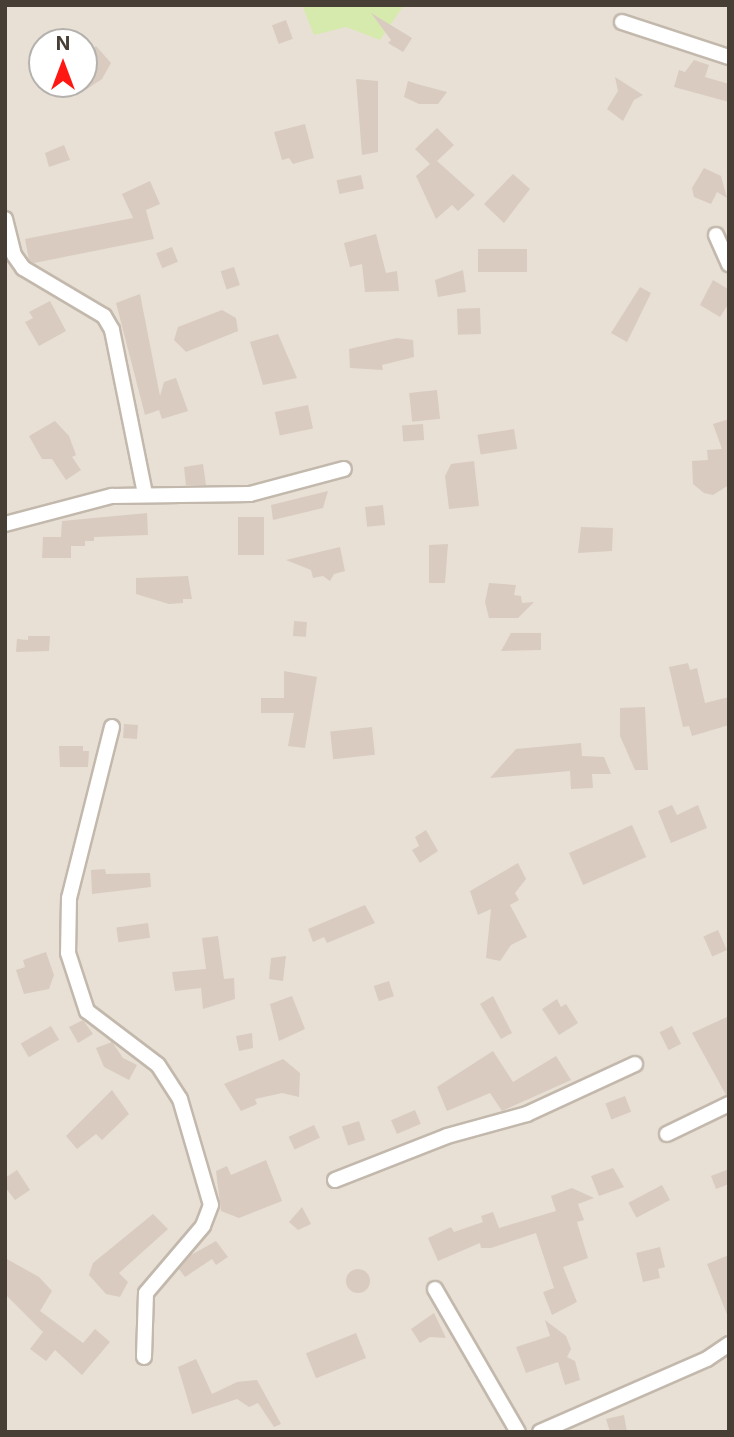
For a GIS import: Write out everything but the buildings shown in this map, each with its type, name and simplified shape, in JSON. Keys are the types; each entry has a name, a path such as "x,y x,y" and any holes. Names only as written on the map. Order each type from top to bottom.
{"street":[{"path":"622,22 729,57"},
{"path":"5,219 14,254 23,268 104,316 112,330 145,494"},
{"path":"716,236 729,264"},
{"path":"5,523 112,496 250,494 344,469"},
{"path":"111,727 69,898 68,953 87,1010 122,1033 158,1065 180,1099 211,1205 203,1226 146,1293 144,1357"},
{"path":"335,1181 447,1136 527,1114 635,1064"},
{"path":"667,1134 729,1104"},
{"path":"436,1289 518,1432"},
{"path":"540,1432 695,1365 729,1345"}],"shaded area":[{"path":"5,5 729,5 729,1432 5,1432"}],"green space":[{"path":"302,5 404,5 380,40 346,27 314,35"}]}
